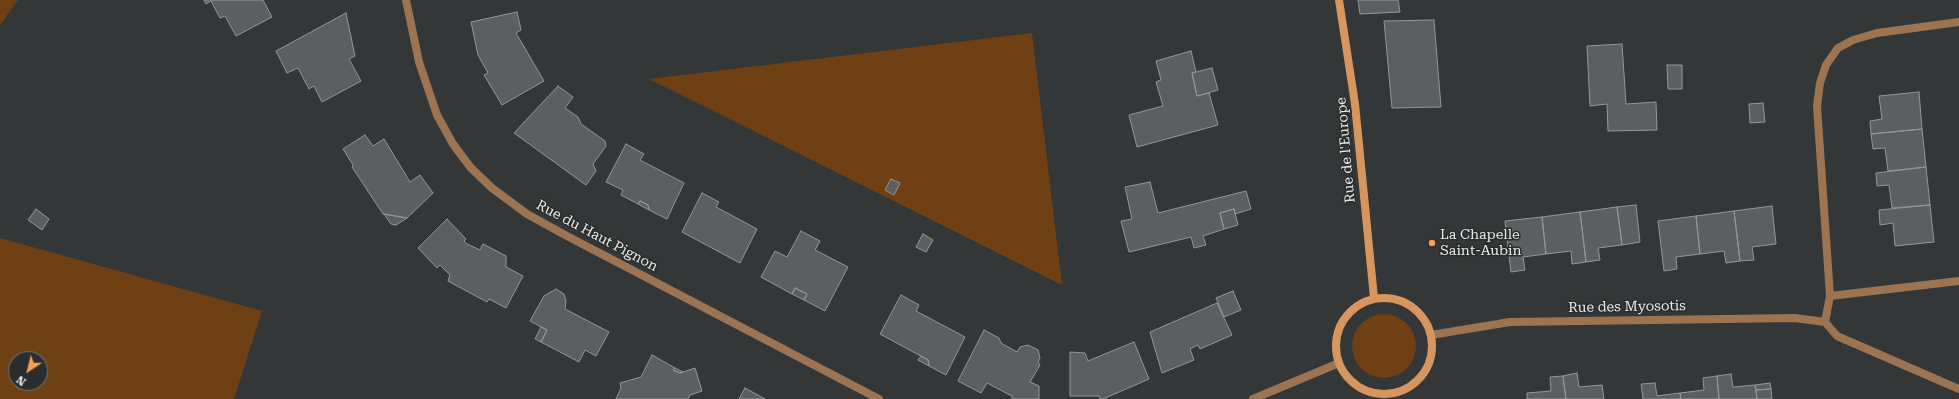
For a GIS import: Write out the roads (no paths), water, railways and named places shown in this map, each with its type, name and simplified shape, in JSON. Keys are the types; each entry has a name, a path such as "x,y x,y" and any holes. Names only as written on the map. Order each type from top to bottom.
{"street":[{"name":"Rue du Haut Pignon","path":"406,0 419,62 437,115 453,144 471,168 492,188 527,214 567,236 879,399"},
{"name":"Rue de l'Europe","path":"1339,0 1355,104 1374,298"},
{"path":"1959,22 1877,33 1853,40 1838,48 1826,65 1820,83 1817,106 1830,296 1825,322 1837,336 1959,389"},
{"path":"1830,296 1959,281"},
{"path":"1374,298 1391,298 1408,304 1420,314 1427,324 1430,335 1432,345 1431,356 1422,375 1405,389 1385,396 1370,392 1360,387 1348,378 1339,363 1336,344 1338,332 1342,322 1356,306 1374,298"},
{"name":"Rue des Myosotis","path":"1430,335 1510,322 1795,318 1825,322"},
{"path":"1253,399 1339,363"}],"place":[{"name":"La Chapelle Saint-Aubin","path":"1432,243"}]}
